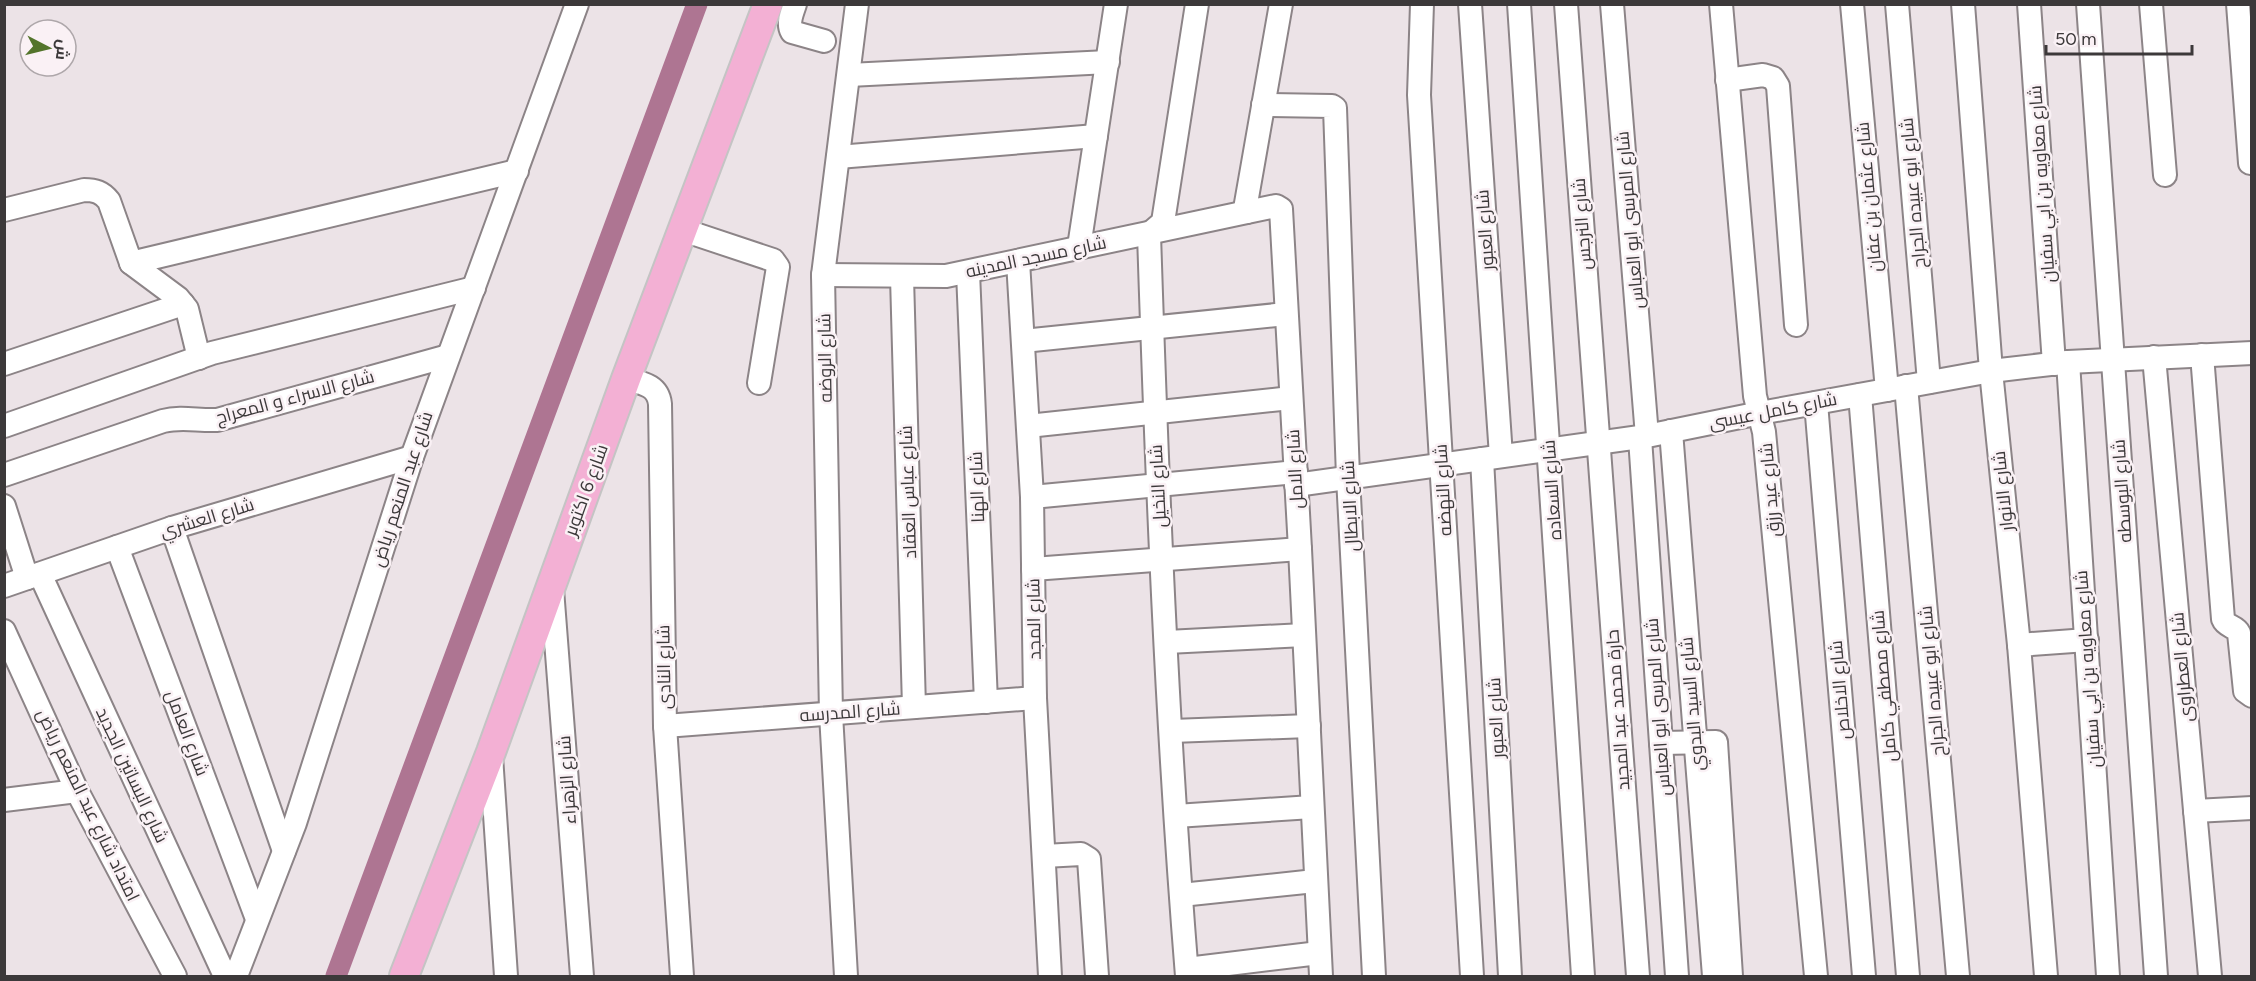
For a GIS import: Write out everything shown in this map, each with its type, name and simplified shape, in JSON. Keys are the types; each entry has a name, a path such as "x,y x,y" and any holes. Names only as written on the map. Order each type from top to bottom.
{"main road":[{"name":"شارع 6 اكتوبر","path":"404,976 491,752 626,379 768,4"}],"street":[{"name":"شارع عبد المنعم رياض","path":"236,976 284,852 412,457 577,4"},
{"path":"795,4 789,21 792,32 824,41"},
{"name":"شارع الروضه","path":"846,976 831,714 823,275 856,4"},
{"path":"1079,247 1116,4"},
{"path":"1149,234 1162,222 1197,4"},
{"path":"1247,212 1245,209 1281,4"},
{"name":"شارع النهضه","path":"1422,4 1419,95 1472,976"},
{"name":"شارع العبور","path":"1470,4 1492,458 1510,976"},
{"name":"شارع السعاده","path":"1519,4 1583,976"},
{"name":"شارع النرجس","path":"1566,4 1598,443"},
{"name":"شارع المرسى ابو العباس","path":"1612,4 1644,437 1677,976"},
{"name":"شارع عيد رزق","path":"1721,4 1755,396 1764,432 1816,976"},
{"name":"شارع عثمان بن عفان","path":"1852,4 1896,388"},
{"name":"شارع ابو عبيده الجراح","path":"1897,4 1929,382"},
{"name":"شارع الانوار","path":"1964,4 1991,371 2019,645 2046,976"},
{"name":"شارع معاويه بن ابي سفيان","path":"2030,4 2086,640 2108,976"},
{"name":"شارع البوسطه","path":"2088,4 2156,976"},
{"path":"2151,4 2165,175"},
{"path":"2238,4 2250,123 2250,163"},
{"path":"849,75 1107,62"},
{"path":"1727,81 1763,75 1773,78 1778,86 1796,325"},
{"name":"شارع الابطال","path":"1263,105 1332,106 1335,108 1348,477 1374,976"},
{"path":"838,157 1096,136"},
{"path":"131,263 517,171"},
{"path":"4,210 84,190 97,191 109,201 131,263 187,309 199,358"},
{"name":"شارع الامل","path":"1247,212 1274,206 1280,208 1321,976"},
{"name":"شارع مسجد المدينه","path":"823,275 946,276 1247,212"},
{"path":"683,230 773,260 778,267 759,382"},
{"name":"شارع النخيل","path":"1149,234 1158,485 1187,973"},
{"name":"شارع المجد","path":"1018,261 1032,497 1035,698 1050,976"},
{"name":"شارع الهنا","path":"968,272 986,702"},
{"name":"شارع عباس العقاد","path":"902,277 914,707"},
{"path":"4,426 199,358 474,288"},
{"path":"4,364 183,304"},
{"path":"1023,341 1286,314"},
{"name":"شارع كامل عيسى","path":"1032,497 1158,485 1348,477 1644,437 1760,413 1991,371 2113,359 2252,353"},
{"name":"شارع الاسراء و المعراج","path":"4,475 163,421 175,418 217,420 448,356"},
{"path":"2202,356 2223,619 2226,624 2238,630 2245,692 2252,696"},
{"name":"شارع العطراوى","path":"2154,357 2210,976"},
{"name":"شارع النادى","path":"626,379 647,385 657,392 659,398 665,726 682,976"},
{"name":"شارع ابو عبيده الجراح","path":"1896,388 1958,976"},
{"name":"شارع مصطفي كامل","path":"1860,395 1908,976"},
{"path":"1028,426 1291,398"},
{"name":"شارع الاخلاص","path":"1816,403 1864,976"},
{"name":"شارع السيد البدوي","path":"1671,431 1714,976"},
{"name":"حارة محمد عبد المجيد","path":"1598,443 1638,976"},
{"name":"شارع العشري","path":"4,586 172,528 412,457"},
{"name":"شارع البساتين الجديد","path":"4,506 34,576 225,976"},
{"path":"172,528 284,852"},
{"name":"شارع العامل","path":"117,547 257,919"},
{"path":"1033,569 1300,549"},
{"name":"شارع الزهراء","path":"552,584 582,976"},
{"name":"امتداد شارع عبد المنعم رياض","path":"4,631 77,791 175,976"},
{"path":"1167,642 1304,635"},
{"path":"2019,645 2086,640"},
{"name":"شارع المدرسه","path":"665,726 1035,698"},
{"path":"1172,731 1309,726"},
{"path":"1661,743 1716,742 1731,976"},
{"path":"491,752 506,976"},
{"path":"4,800 77,791"},
{"path":"1176,816 1312,807"},
{"path":"2195,810 2252,807"},
{"path":"1044,856 1081,854 1089,859 1097,976"},
{"path":"1181,895 1315,881"},
{"path":"1187,973 1319,953"}],"waterway":[{"path":"336,976 697,4"}]}
